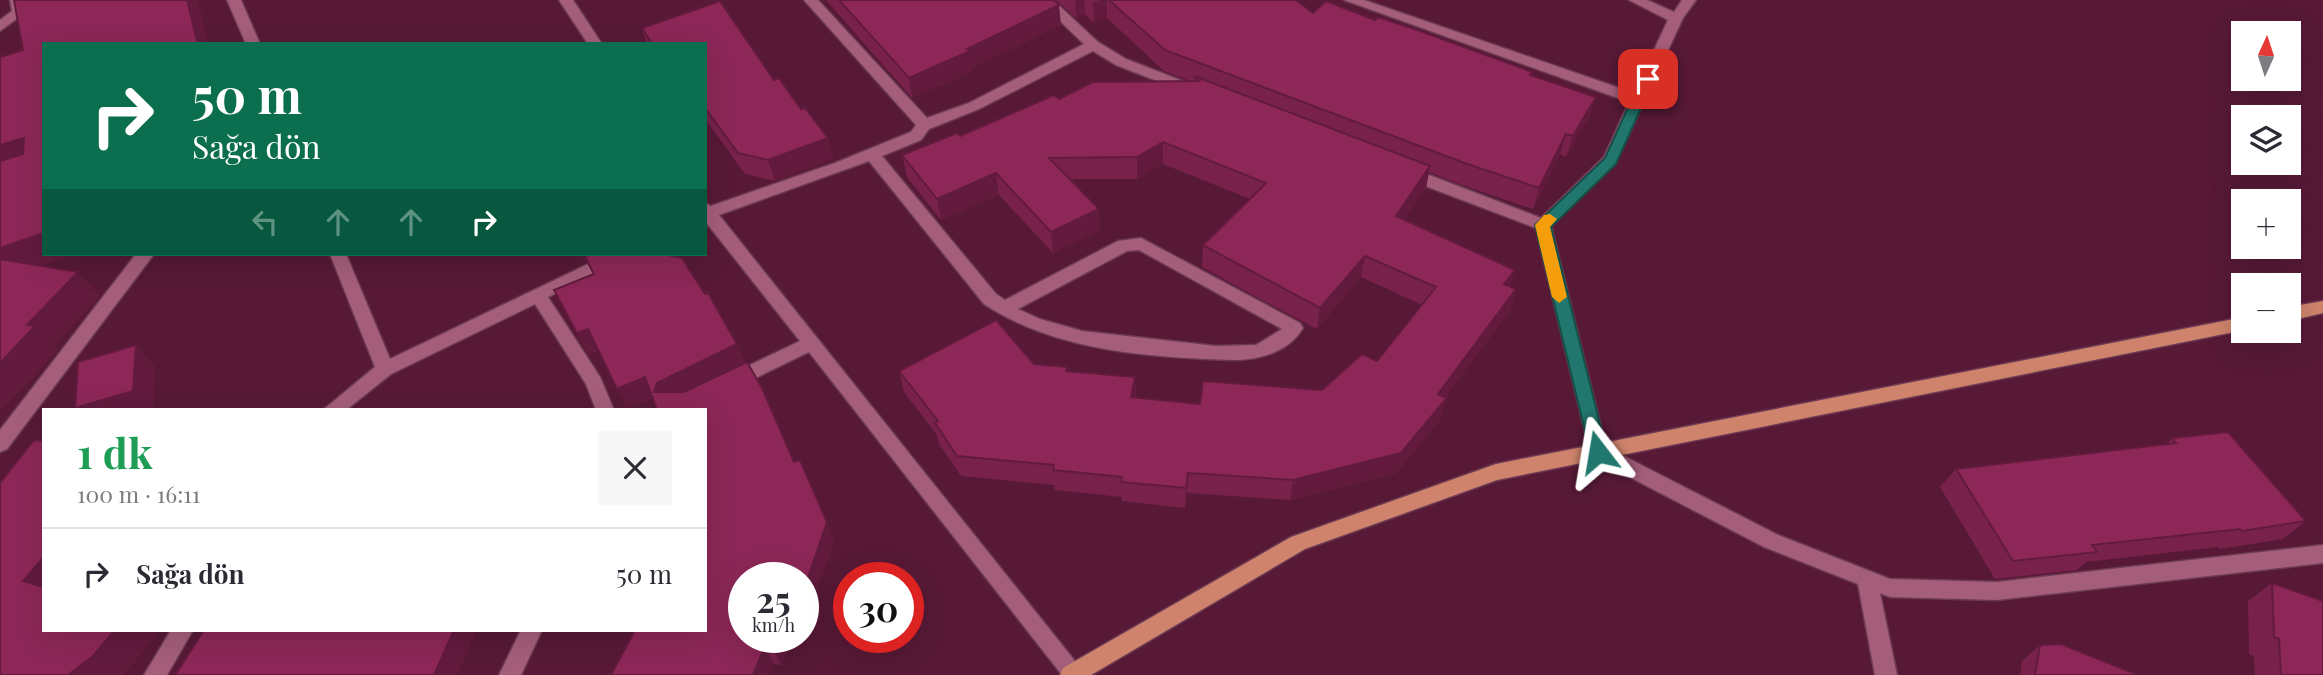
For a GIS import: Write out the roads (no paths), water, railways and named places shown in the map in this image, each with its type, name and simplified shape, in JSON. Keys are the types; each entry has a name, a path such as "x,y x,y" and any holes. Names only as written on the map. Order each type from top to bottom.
{"main road":[{"path":"2301,312 2323,307"},
{"path":"1073,674 1298,543 1496,472 2231,326"}],"street":[{"path":"0,27 19,12 17,0"},
{"path":"234,0 252,42"},
{"path":"565,0 594,42"},
{"path":"811,0 924,125"},
{"path":"1045,0 1093,45 1121,62 1210,97"},
{"path":"1351,0 1638,100"},
{"path":"1636,0 1676,18"},
{"path":"1543,225 1611,160 1676,18 1689,0"},
{"path":"707,212 916,136 924,125 974,106 1093,45"},
{"path":"872,154 990,299 1003,309 1039,327 1140,346 1232,353 1248,353 1276,344 1294,328 1141,244 1116,249 1003,309"},
{"path":"1389,166 1543,225"},
{"path":"707,213 1073,674"},
{"path":"1543,225 1598,452 1771,541 1890,588 1997,591 2323,554"},
{"path":"0,444 129,272 144,256"},
{"path":"339,256 385,369"},
{"path":"335,408 385,369 619,256"},
{"path":"538,295 594,382 604,408"},
{"path":"712,391 811,343"},
{"path":"1867,579 1886,675"},
{"path":"155,675 182,632"},
{"path":"510,675 531,632"}]}
